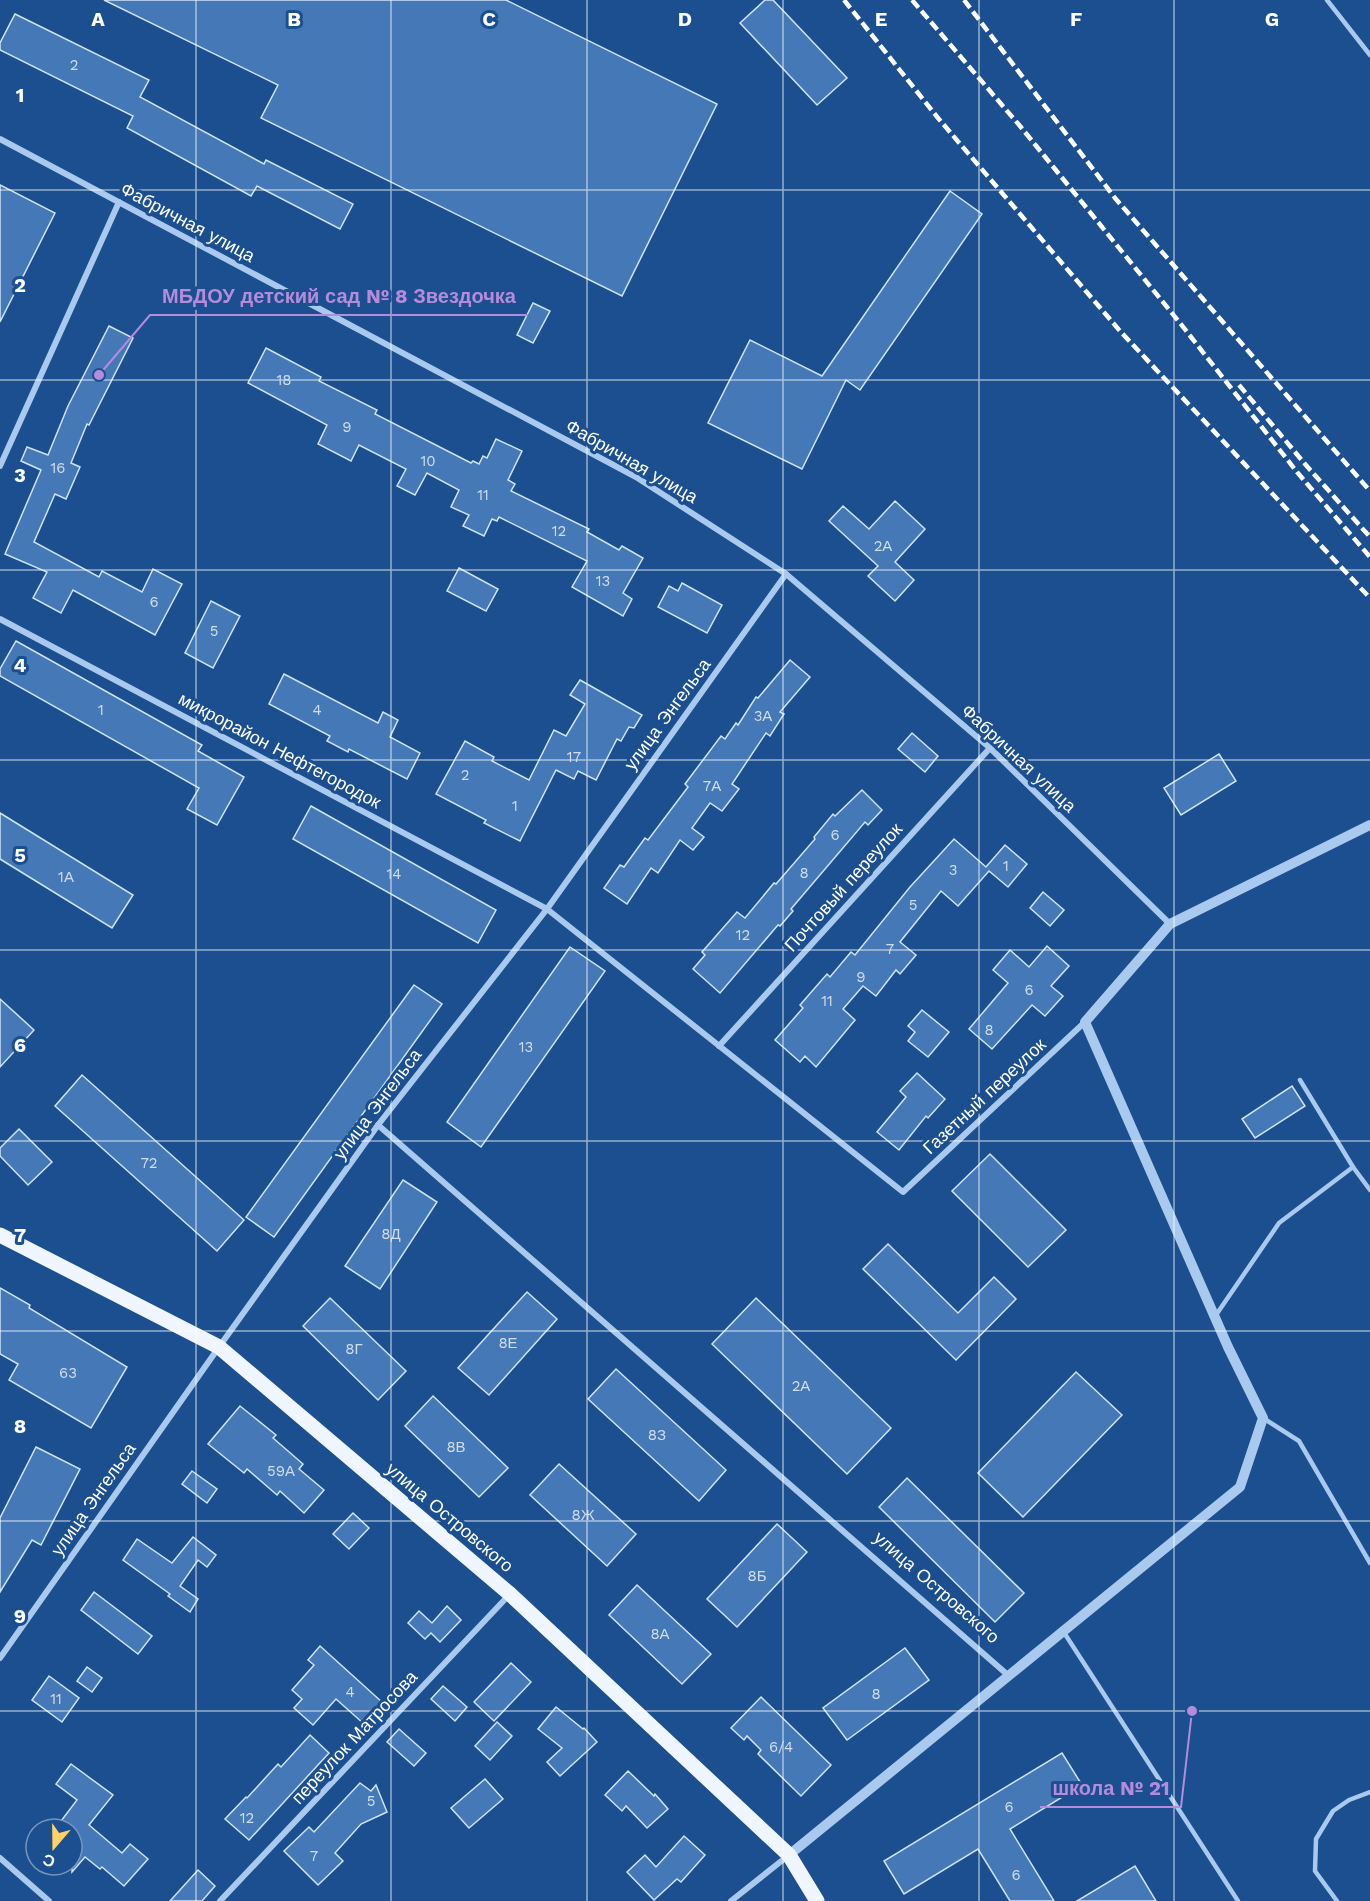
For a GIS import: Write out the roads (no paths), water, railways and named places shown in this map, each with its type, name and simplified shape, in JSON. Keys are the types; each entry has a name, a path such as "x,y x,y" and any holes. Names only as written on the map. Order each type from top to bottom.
{"main road":[{"name":"улица Островского","path":"0,1235 219,1347 510,1594 789,1855 817,1901"}],"street":[{"name":"Фабричная улица","path":"0,139 636,477 786,574 990,748 1170,924"},
{"path":"0,466 119,202"},
{"name":"улица Энгельса","path":"0,1658 378,1125 547,909 786,574"},
{"name":"микрорайон Нефтегородок","path":"0,619 547,909 903,1192"},
{"name":"Почтовый переулок","path":"719,1046 990,748"},
{"path":"731,1901 1240,1487 1263,1418 1215,1318 1085,1022 1170,924 1370,825"},
{"name":"Газетный переулок","path":"903,1192 1085,1022"},
{"name":"улица Островского","path":"378,1125 1009,1676"},
{"name":"переулок Матросова","path":"220,1901 510,1594"},
{"path":"0,1858 49,1901"}],"lane":[{"path":"1327,0 1370,55"},
{"path":"1300,1080 1370,1191"},
{"path":"1215,1318 1279,1223 1353,1167"},
{"path":"1263,1418 1299,1441 1370,1563"},
{"path":"1063,1631 1238,1901"},
{"path":"1337,1901 1315,1870 1316,1839 1333,1811 1349,1800 1370,1792"}],"railway":[{"path":"844,0 938,118 1120,331 1370,598"},
{"path":"912,0 1020,126 1297,472 1370,557"},
{"path":"964,0 1115,198 1370,491"},
{"path":"1239,385 1370,537"}],"place":[{"name":"МБДОУ детский сад № 8 Звездочка","path":"99,375"},
{"name":"школа № 21","path":"1192,1711"}]}
